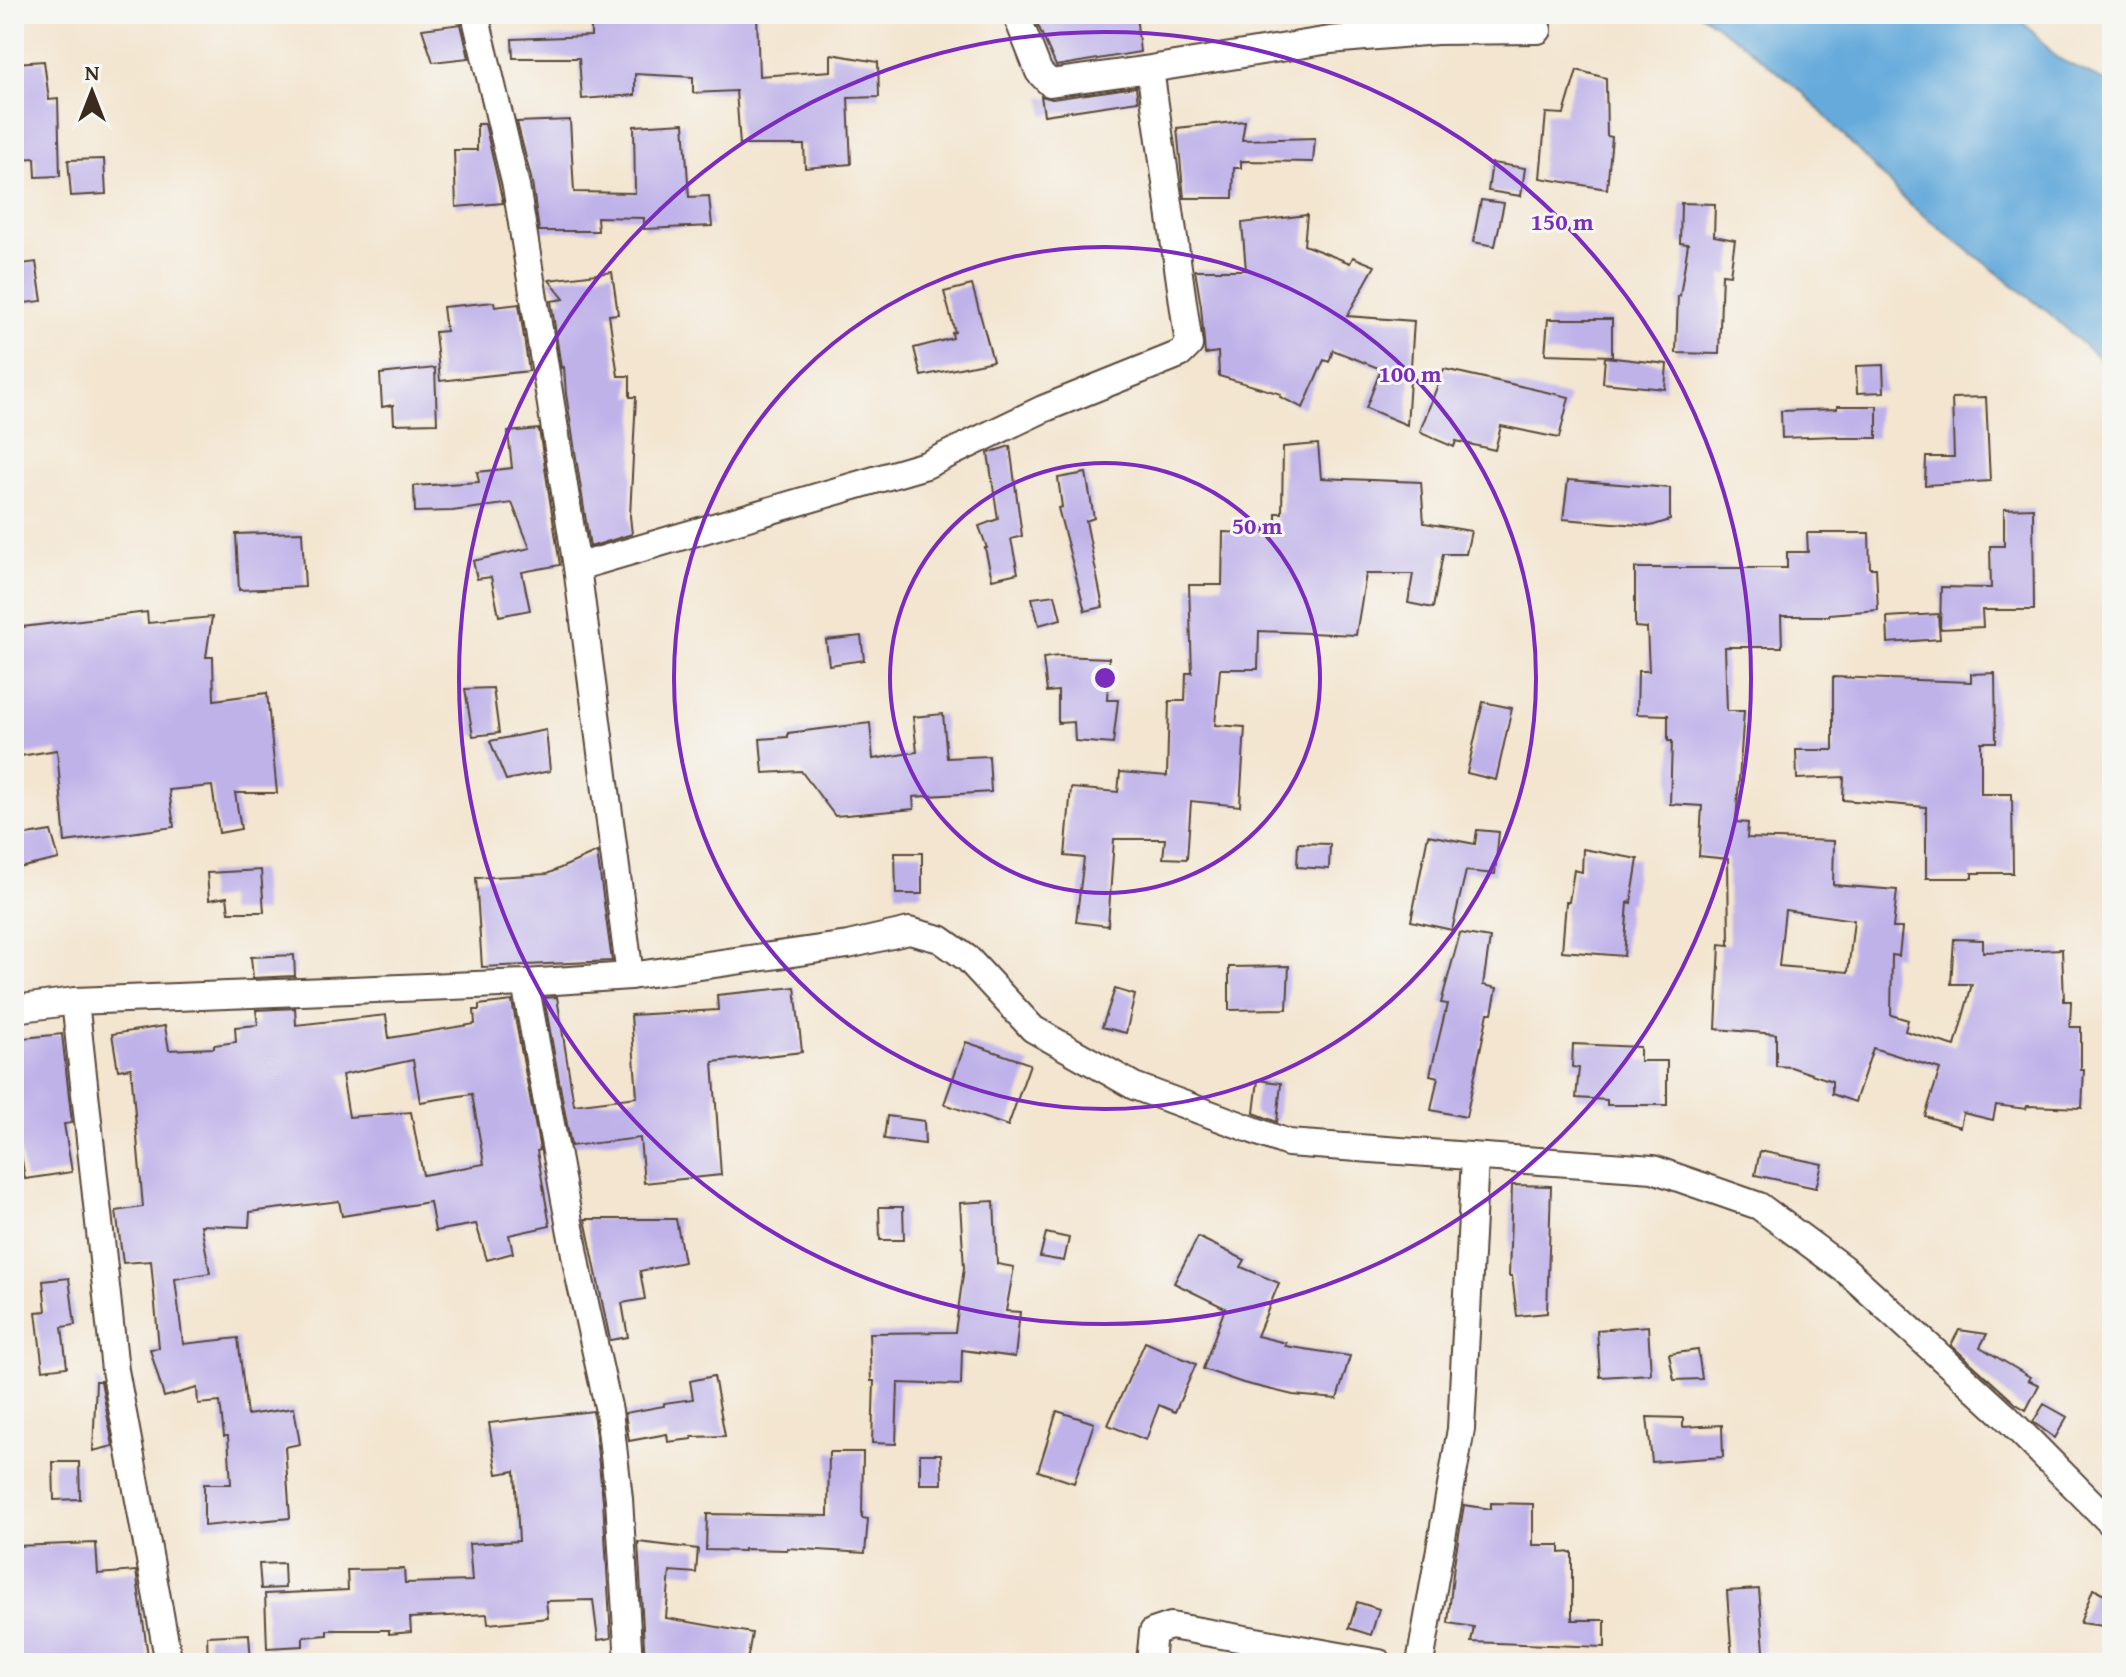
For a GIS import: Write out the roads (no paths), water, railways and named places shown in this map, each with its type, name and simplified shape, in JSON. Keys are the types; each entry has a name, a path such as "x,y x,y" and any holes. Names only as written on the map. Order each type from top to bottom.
{"street":[{"path":"475,14 516,186 577,567 630,976"},
{"path":"1016,14 1039,72 1050,83 1330,40 1436,31 1538,30"},
{"path":"577,567 926,465 1043,409 1180,354 1189,345 1188,333 1150,69"},
{"path":"14,1009 75,1001 630,976 848,945 909,931 940,939 950,945 968,959 1033,1029 1134,1086 1288,1143 1653,1169 1759,1206 1848,1272 2005,1416 2112,1524"},
{"path":"525,983 579,1276 609,1411 619,1499 629,1663"},
{"path":"75,1001 115,1370 169,1663"},
{"path":"1420,1663 1461,1429 1475,1158"},
{"path":"1150,1663 1153,1632 1171,1626 1379,1663"}],"water":[{"path":"1700,14 2016,14 2057,58 2112,85 2112,370 2049,313 1910,205 1800,90"}]}
